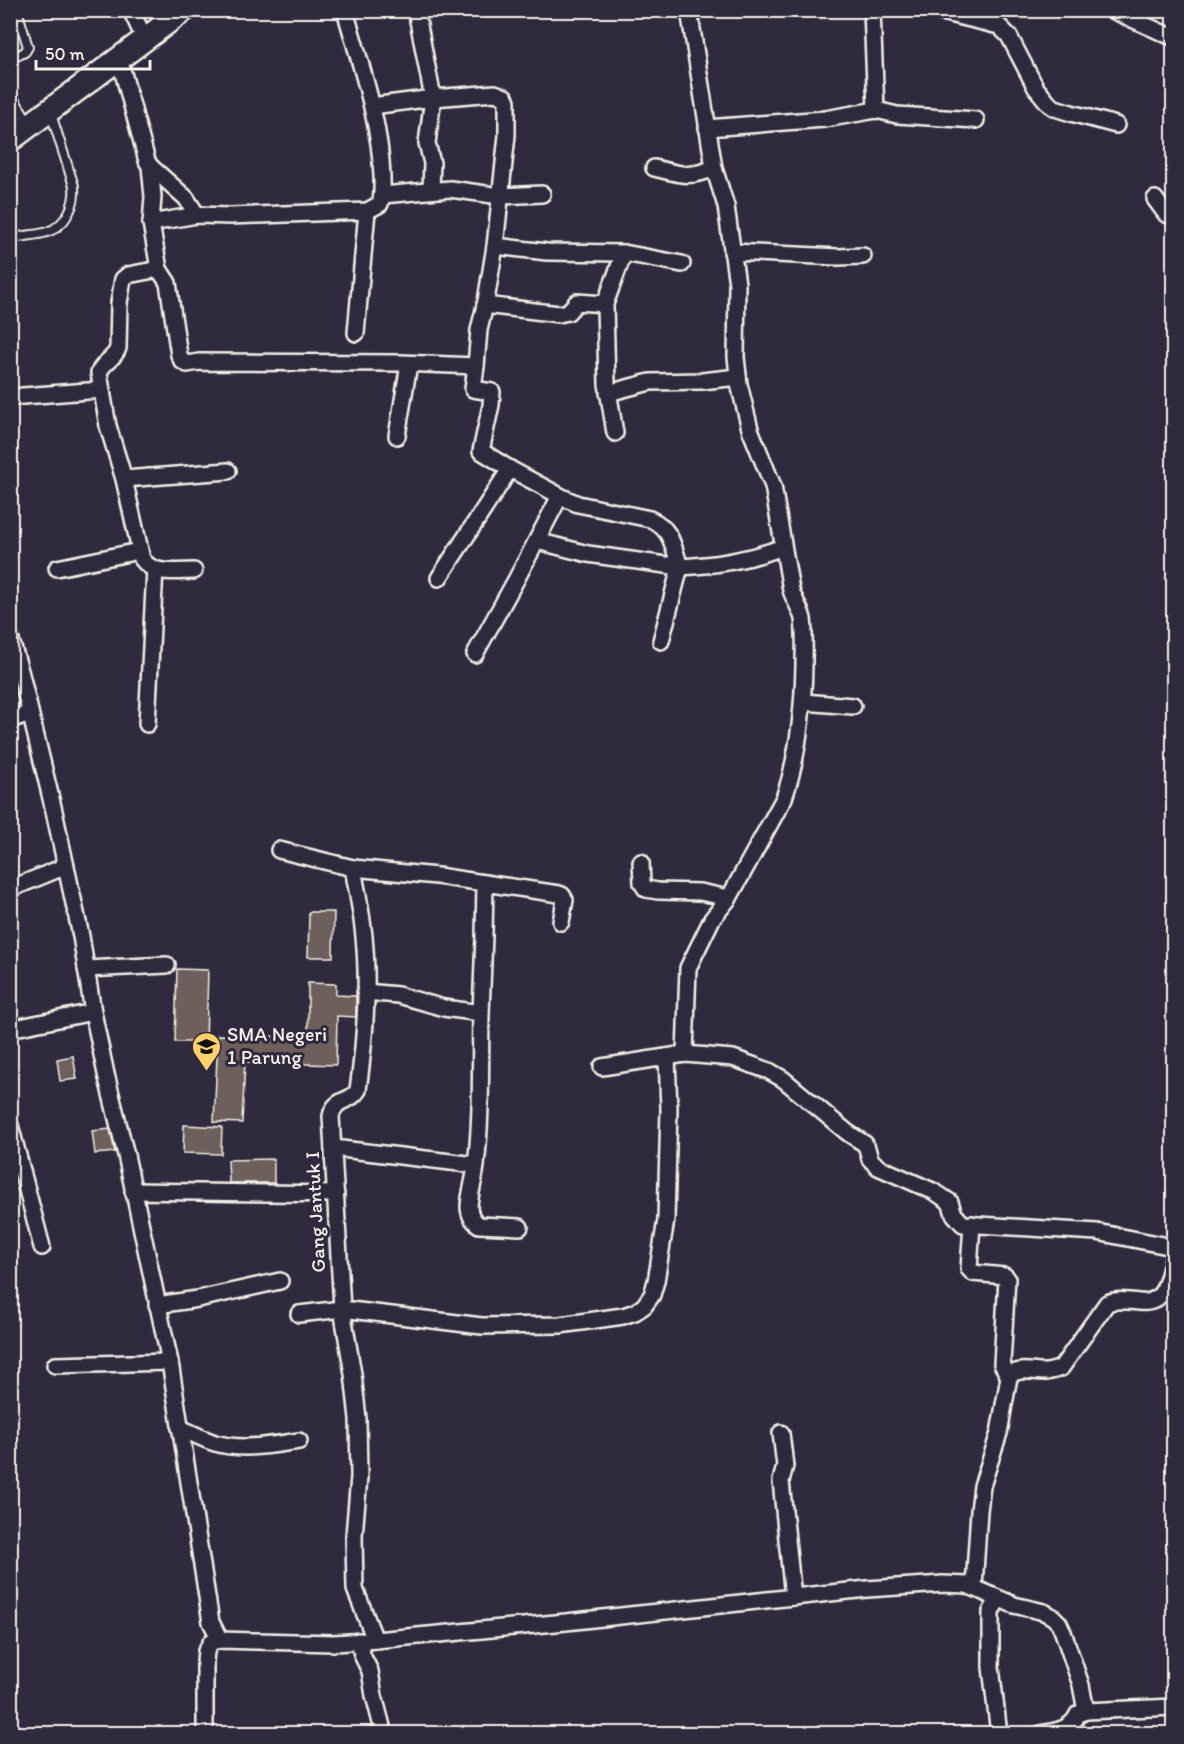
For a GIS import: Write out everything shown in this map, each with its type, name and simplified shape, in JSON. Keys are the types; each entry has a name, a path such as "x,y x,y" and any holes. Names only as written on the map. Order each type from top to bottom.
{"street":[{"path":"131,10 144,40"},
{"path":"10,140 184,10"},
{"path":"151,223 197,215 367,212 380,204 381,163 372,106 345,10"},
{"path":"416,10 433,98 428,136 432,163 431,190"},
{"path":"685,1054 688,968 712,919 729,898 769,825 787,789 795,764 803,702 804,639 803,618 793,598 773,486 750,429 738,377 737,284 726,206 714,168 689,10"},
{"path":"872,10 876,110"},
{"path":"933,10 985,16 1004,30 1036,88 1049,104 1055,108 1116,125"},
{"path":"1112,10 1173,38"},
{"path":"119,58 147,161 186,198 197,215"},
{"path":"372,106 495,93 505,97 507,135 495,246 485,305 478,330 473,389 492,392 481,451 510,469 578,504 650,519 667,531 680,567 661,641"},
{"path":"707,128 825,119 876,110 897,115 976,120"},
{"path":"150,166 153,197 151,223 159,269 168,283 179,355 182,361 187,364 199,362 476,366"},
{"path":"654,168 688,176 714,168"},
{"path":"382,195 450,189 500,196 542,194"},
{"path":"1155,199 1166,214 1173,217"},
{"path":"356,333 367,212"},
{"path":"495,246 547,252 624,253 682,264"},
{"path":"732,252 862,256"},
{"path":"615,433 608,393 605,304 624,253"},
{"path":"159,269 128,275 123,279 119,303 118,348 117,353 100,369 101,390 108,426 124,479 139,551 146,565 166,572 194,571"},
{"path":"485,305 559,315 568,312 576,302 605,304"},
{"path":"397,436 409,364"},
{"path":"608,393 650,382 702,381 738,377"},
{"path":"10,397 101,390"},
{"path":"439,578 510,469"},
{"path":"124,479 228,471"},
{"path":"475,654 560,496"},
{"path":"537,541 588,554 680,567 715,566 759,556 783,547"},
{"path":"57,568 139,551"},
{"path":"147,724 155,569"},
{"path":"10,637 66,866 93,1012 170,1362 211,1622 220,1640"},
{"path":"803,702 853,706"},
{"path":"10,720 30,713"},
{"path":"279,850 353,868 437,876 562,895 565,900 561,922"},
{"path":"641,862 642,883 646,888 700,892 729,898"},
{"path":"10,890 66,866"},
{"name":"Gang Jantuk I","path":"353,868 364,938 363,1051 358,1090 355,1095 337,1104 331,1116 342,1309 358,1419 359,1478 354,1536 355,1589 375,1640"},
{"path":"485,883 480,1096 476,1165 469,1206 470,1214 475,1222 485,1227 520,1227"},
{"path":"86,969 167,965"},
{"path":"365,992 398,995 444,1008 481,1012"},
{"path":"10,1029 93,1012"},
{"path":"602,1067 685,1054 733,1058 770,1071 783,1079 848,1133 865,1144 870,1159 878,1167 935,1192 950,1202 954,1214 963,1224 1097,1232 1173,1247 1173,1249"},
{"path":"298,1314 342,1309 482,1326 538,1326 623,1316 644,1306 652,1295 656,1281 666,1220 669,1120 667,1057"},
{"path":"10,1125 42,1247"},
{"path":"333,1148 476,1165"},
{"path":"133,1191 336,1194"},
{"path":"972,1224 969,1269 973,1273 1007,1278 1002,1364 1009,1377"},
{"path":"974,1587 982,1486 999,1433 1009,1377 1019,1370 1045,1372 1061,1368 1107,1303 1128,1300 1148,1303 1156,1300 1162,1295 1173,1255"},
{"path":"157,1305 198,1299 280,1281"},
{"path":"55,1365 170,1362"},
{"path":"180,1428 212,1442 232,1447 245,1448 299,1441"},
{"path":"781,1433 785,1466 781,1481 792,1597"},
{"path":"205,1734 205,1654 210,1642 220,1640 334,1643 375,1640 792,1597 952,1584 974,1587 998,1599 1044,1612 1053,1617 1059,1623 1080,1685 1086,1711"},
{"path":"998,1599 991,1612 991,1667 999,1734"},
{"path":"358,1641 370,1671 384,1734"},
{"path":"1040,1734 1068,1727 1075,1721 1078,1714 1086,1711 1173,1707"}],"lane":[{"path":"10,59 25,52 28,47 17,10"},
{"path":"10,93 30,125"},
{"path":"19,237 48,232 62,222 72,208 75,197 74,186 50,110"}],"building":[{"path":"309,912 334,912 333,957 308,957"},
{"path":"177,969 208,970 206,1042 175,1042"},
{"path":"308,983 336,984 336,995 356,996 356,1017 337,1016 336,1065 245,1062 242,1123 214,1122 218,1035 308,1037"},
{"path":"73,1056 77,1079 60,1081 57,1059"},
{"path":"184,1125 222,1127 221,1154 183,1153"},
{"path":"110,1129 115,1152 95,1154 92,1131"},
{"path":"274,1159 274,1183 229,1183 228,1160"}],"place":[{"name":"SMA Negeri 1 Parung","path":"206,1072"}]}
